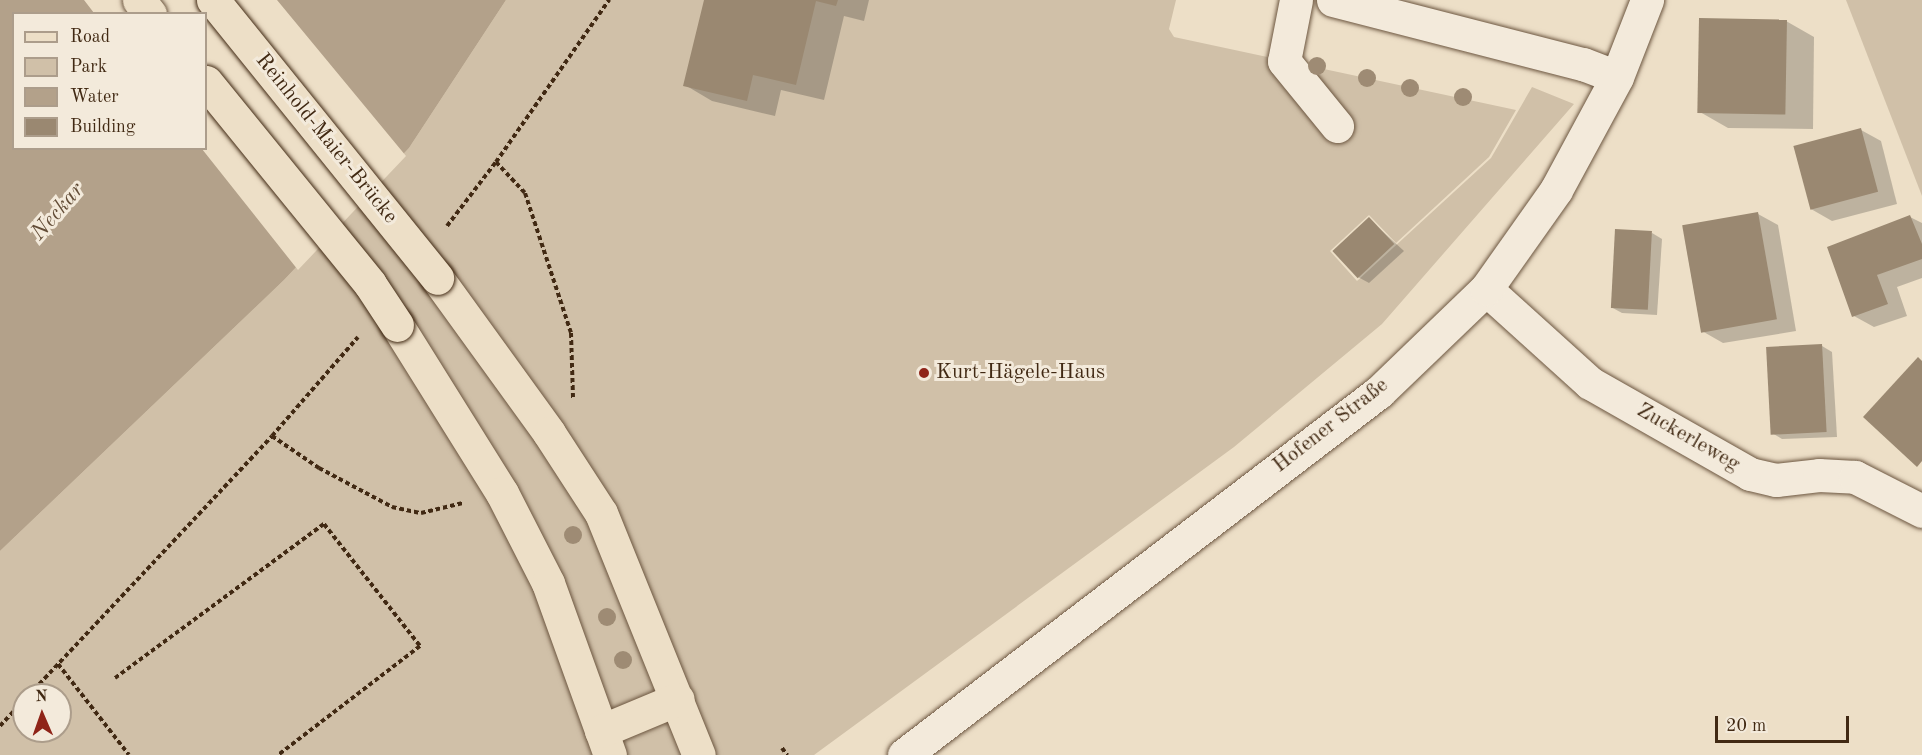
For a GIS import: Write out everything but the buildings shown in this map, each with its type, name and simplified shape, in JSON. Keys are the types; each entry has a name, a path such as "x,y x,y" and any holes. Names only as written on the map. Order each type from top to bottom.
{"main road":[{"path":"139,0 148,12"},
{"name":"Reinhold-Maier-Brücke","path":"213,0 437,278 549,433 601,513 699,755"},
{"path":"207,83 370,284 502,493 548,583 605,743 678,699"}],"street":[{"path":"1296,0 1284,61 1336,126"},
{"path":"1333,0 1583,64 1617,77"},
{"name":"Hofener Straße","path":"904,755 1379,392 1486,289 1557,190 1617,77 1647,0"},
{"name":"Zuckerleweg","path":"1486,289 1590,383 1750,474 1776,480 1819,475 1855,477 1922,511"}],"path":[{"path":"439,235 496,162 609,0"},
{"path":"496,162 525,193 571,333 576,389"},
{"path":"40,683 272,436 360,334"},
{"path":"272,436 319,468 392,507 421,513 450,506"},
{"path":"115,678 324,524 420,646 278,755"},
{"path":"58,664 129,755"},
{"path":"0,726 12,713"},
{"path":"782,748 787,755"}],"green space":[{"path":"506,0 1176,0 1169,29 1174,37 1516,110 1489,157 1396,243 1369,215 1330,251 1357,281 1491,158 1532,87 1574,104 1382,324 1234,447 814,755 0,755 0,551 284,280 409,148"},
{"path":"1846,0 1922,0 1922,196"}],"water":[{"name":"Neckar","path":"0,0 506,0 409,148 284,280 0,551"}],"pier":[{"path":"84,0 277,0 406,156 298,270 203,150 207,150 207,12 93,12"}],"place":[{"name":"Kurt-Hägele-Haus","path":"924,373"}]}
